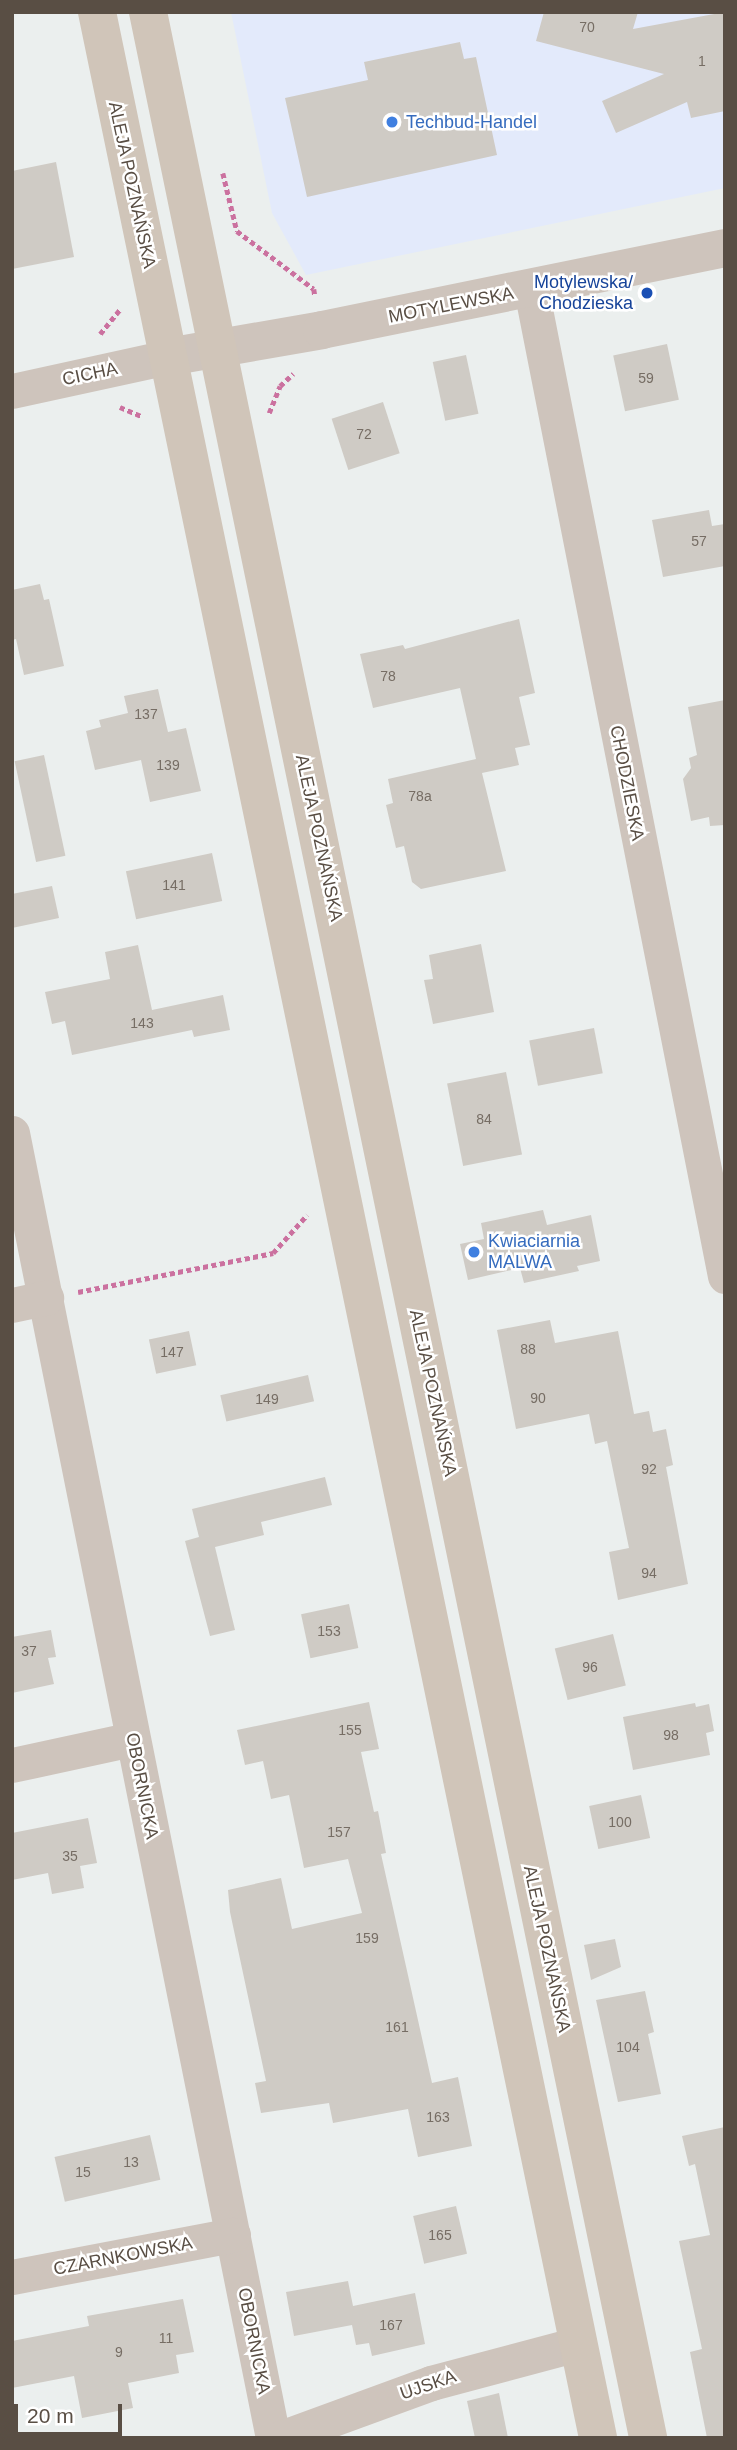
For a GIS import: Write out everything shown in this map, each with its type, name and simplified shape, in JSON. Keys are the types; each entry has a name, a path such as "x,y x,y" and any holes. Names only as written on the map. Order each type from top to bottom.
{"main road":[{"name":"ALEJA POZNAŃSKA","path":"97,12 598,2438"},
{"name":"ALEJA POZNAŃSKA","path":"148,12 648,2438"}],"street":[{"name":"MOTYLEWSKA","path":"218,349 531,289 725,248"},
{"name":"CHODZIESKA","path":"531,289 725,1276"},
{"path":"168,357 218,349"},
{"name":"CICHA","path":"12,391 168,357"},
{"name":"OBORNICKA","path":"12,1133 273,2438"},
{"path":"12,1305 46,1298"},
{"path":"12,1765 132,1739"},
{"name":"CZARNKOWSKA","path":"12,2277 233,2235"},
{"name":"UJSKA","path":"281,2438 431,2383 578,2344"}],"path":[{"path":"220,158 237,231 314,289"},
{"path":"46,1298 273,1253 309,1213"}],"shaded area":[{"path":"231,12 725,12 725,188 306,275 272,213"}],"building":[{"path":"544,12 638,12 633,29 725,12 725,111 691,118 687,102 616,133 602,101 664,74 536,41"},
{"path":"460,42 464,59 476,57 497,155 307,197 285,98 368,80 364,62"},
{"path":"56,162 74,257 12,269 12,171"},
{"path":"667,344 679,400 625,411 613,355"},
{"path":"466,355 478,414 445,421 433,362"},
{"path":"383,402 400,453 348,470 332,419"},
{"path":"709,510 712,526 725,524 725,566 663,577 652,520"},
{"path":"40,584 44,600 49,599 64,666 24,675 16,639 12,640 12,590"},
{"path":"519,619 535,693 519,697 530,745 515,748 519,765 482,773 506,871 421,889 412,882 404,846 396,848 386,805 393,803 388,779 476,759 460,688 373,708 360,654 403,645 405,649"},
{"path":"158,689 168,732 186,728 201,791 150,802 141,760 95,770 86,731 101,727 99,720 128,713 124,696"},
{"path":"725,700 725,825 710,826 709,817 691,821 683,779 691,768 689,758 697,755 688,707"},
{"path":"44,755 65,856 36,862 15,761"},
{"path":"212,853 222,901 136,919 126,871"},
{"path":"52,886 59,918 12,928 12,894"},
{"path":"481,944 494,1012 433,1024 424,980 433,979 429,955"},
{"path":"138,945 152,1010 223,995 230,1030 194,1037 192,1030 72,1055 65,1021 52,1024 45,992 110,979 105,952"},
{"path":"594,1028 603,1073 538,1086 529,1041"},
{"path":"506,1072 522,1154 463,1166 447,1083"},
{"path":"543,1210 547,1225 591,1215 600,1261 577,1266 579,1271 524,1283 520,1268 468,1280 460,1244 484,1239 481,1223"},
{"path":"550,1320 555,1343 618,1331 634,1414 649,1411 653,1432 666,1429 673,1465 666,1467 688,1584 618,1600 609,1552 629,1548 607,1441 595,1444 589,1414 516,1429 497,1330"},
{"path":"189,1331 196,1365 156,1374 149,1340"},
{"path":"308,1375 314,1401 226,1422 220,1395"},
{"path":"325,1477 332,1505 261,1522 264,1535 215,1547 235,1630 210,1636 185,1541 199,1537 192,1509"},
{"path":"349,1604 358,1648 310,1658 301,1614"},
{"path":"51,1630 56,1657 48,1658 54,1684 12,1693 12,1637"},
{"path":"613,1634 626,1685 568,1700 555,1649"},
{"path":"369,1702 379,1749 361,1752 374,1812 378,1811 386,1853 381,1854 432,2083 458,2077 472,2146 418,2157 408,2109 333,2123 329,2103 261,2113 255,2083 266,2081 230,1912 228,1890 281,1878 292,1929 362,1913 348,1859 304,1868 289,1795 271,1799 263,1761 245,1765 237,1730"},
{"path":"695,1703 696,1707 709,1704 714,1731 706,1733 710,1755 633,1770 623,1717"},
{"path":"641,1795 650,1838 598,1849 589,1806"},
{"path":"88,1818 97,1863 80,1866 84,1888 52,1894 48,1873 12,1880 12,1833"},
{"path":"615,1939 621,1967 591,1980 584,1945"},
{"path":"645,1991 654,2032 648,2034 661,2094 618,2102 596,2000"},
{"path":"725,2127 725,2438 707,2438 690,2352 702,2349 679,2241 710,2235 695,2164 689,2166 682,2136"},
{"path":"150,2135 160,2180 65,2202 55,2157"},
{"path":"456,2206 467,2254 424,2264 413,2216"},
{"path":"348,2281 353,2306 415,2293 425,2344 372,2356 369,2343 356,2345 352,2325 294,2336 286,2292"},
{"path":"183,2299 194,2352 176,2355 179,2373 128,2383 133,2408 82,2418 74,2376 12,2388 12,2341 89,2326 87,2316"},
{"path":"499,2393 508,2438 475,2438 467,2401"}],"place":[{"name":"Techbud-Handel","path":"392,122"},
{"name":"Motylewska/ Chodzieska","path":"647,293"},
{"name":"Kwiaciarnia MALWA","path":"474,1252"}]}
